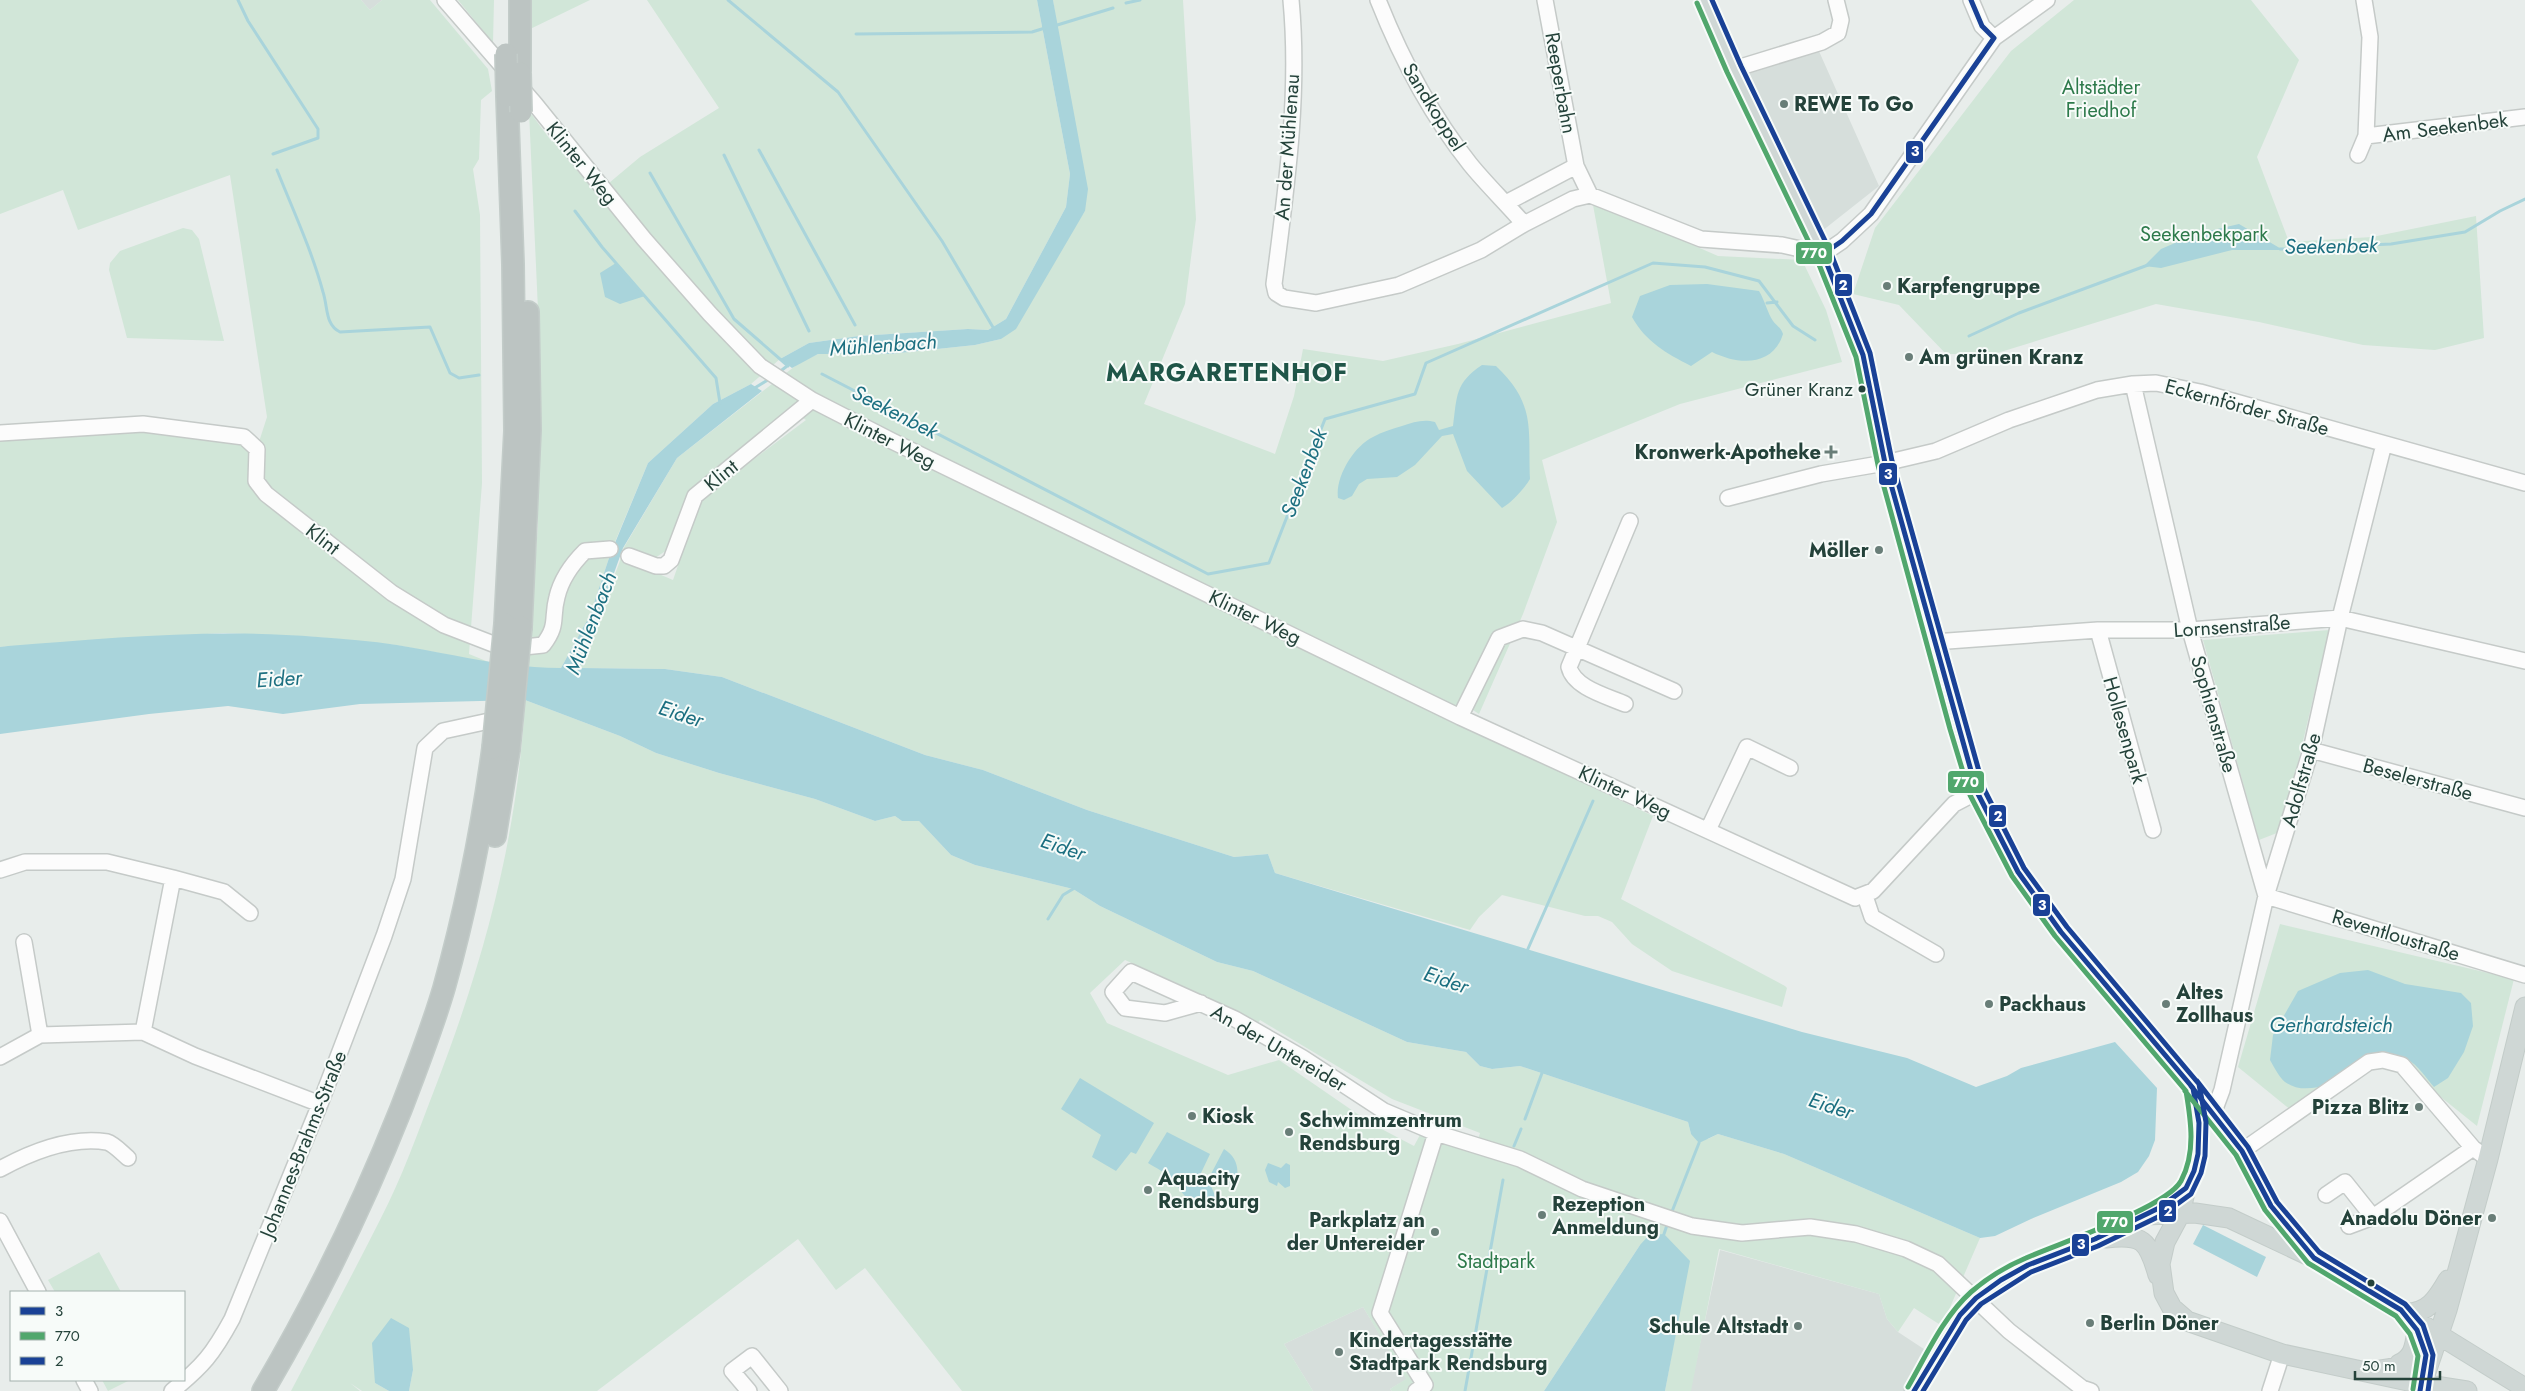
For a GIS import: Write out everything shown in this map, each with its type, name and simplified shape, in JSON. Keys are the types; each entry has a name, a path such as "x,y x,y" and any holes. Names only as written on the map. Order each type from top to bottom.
{"highway":[{"path":"505,0 513,264 515,431 513,625"},
{"path":"279,1391 328,1307 373,1214 430,1071 457,992 495,834 530,430 520,71 520,0"},
{"path":"263,1391 316,1297 356,1216 417,1068 444,990 501,749"}],"main road":[{"path":"1704,0 1734,69 1822,254 1863,355 1885,463 1977,792 2018,872 2061,932 2193,1088 2242,1151 2271,1206 2314,1258"},
{"path":"2421,1387 2458,1264 2480,1154 2525,1007"},
{"path":"2164,1293 2160,1264 2165,1242 2180,1214 2186,1188 2194,1172 2198,1154 2199,1122 2193,1088"},
{"path":"1914,1391 1960,1315 1976,1298 2001,1280 2028,1265 2095,1239 2146,1215 2169,1202 2186,1188"},
{"path":"2146,1215 2196,1213 2229,1218 2314,1258 2403,1311 2434,1344"},
{"path":"2095,1239 2130,1235 2146,1244 2153,1257 2164,1293 2172,1308 2187,1322 2282,1354 2379,1370 2421,1387 2467,1391"},
{"path":"2403,1311 2418,1312 2436,1300 2458,1264"},
{"path":"2403,1311 2417,1330 2434,1344 2525,1388"},
{"path":"2379,1370 2405,1362 2413,1352 2417,1330"},
{"path":"2379,1370 2407,1366 2434,1344"},
{"path":"2379,1370 2396,1391"}],"street":[{"name":"Klinter Weg","path":"445,0 534,104 644,239 710,314 760,366 812,400 892,441 1460,716 1855,898 1865,896"},
{"name":"An der Mühlenau","path":"1291,0 1294,59 1293,133 1274,284 1276,293 1284,298 1316,303 1399,285 1481,250 1524,224"},
{"name":"Sandkoppel","path":"1378,0 1390,31 1419,89 1470,164 1524,224"},
{"name":"Reeperbahn","path":"1545,0 1576,166 1590,195"},
{"path":"1734,69 1822,42 1838,33 1841,20 1836,0"},
{"path":"1971,0 1982,26 1994,38"},
{"path":"1524,224 1573,199 1590,195 1701,239 1782,244 1822,254 1842,241 1871,214 1994,38 2047,0"},
{"name":"Am Seekenbek","path":"2358,155 2366,136 2370,37 2364,0"},
{"name":"Am Seekenbek","path":"2366,136 2525,117"},
{"path":"1506,203 1576,166"},
{"name":"Eckernförder Straße","path":"1885,463 1936,451 2009,420 2097,390 2133,384 2156,383 2200,392 2525,483"},
{"name":"Sophienstraße","path":"2133,384 2190,630 2266,896"},
{"name":"Klint","path":"630,556 656,566 664,566 671,560 695,496 812,400"},
{"name":"Klint","path":"0,433 143,424 244,436 257,449 256,480 266,494 392,593 444,625 506,649 543,645 553,632 556,597 572,564 585,551 610,549"},
{"name":"Adolfstraße","path":"2212,1114 2222,1090 2266,896 2311,750 2340,618 2384,444"},
{"path":"1728,498 1821,474 1885,463"},
{"path":"1624,704 1574,679 1569,667 1630,520"},
{"name":"Lornsenstraße","path":"1934,642 2098,630 2190,630 2340,618 2525,662"},
{"path":"1460,716 1499,638 1522,629 1542,633 1577,647 1674,690"},
{"name":"Hollesenpark","path":"2098,630 2153,830"},
{"name":"Johannes-Brahms-Straße","path":"185,1381 196,1372 215,1350 232,1319 320,1104 384,936 403,879 425,748 443,731 489,721 521,727"},
{"path":"1708,830 1747,747 1790,768"},
{"name":"Beselerstraße","path":"2311,750 2525,808"},
{"path":"1936,954 1872,917 1865,896 1877,887 1954,804 1977,792"},
{"path":"0,870 25,862 107,862 224,892 250,913"},
{"path":"143,1032 173,878"},
{"name":"Reventloustraße","path":"2266,896 2525,975"},
{"path":"24,942 40,1035"},
{"name":"An der Untereider","path":"1201,1003 1165,1012 1125,1008 1113,992 1131,972 1201,1003 1235,1020 1303,1058 1384,1111 1436,1133 1520,1159 1582,1188 1692,1226 1742,1233 1810,1227 1856,1234 1906,1249 1938,1264 2009,1331 2084,1390"},
{"path":"0,1057 40,1035 143,1032 195,1056 320,1104"},
{"path":"2242,1151 2369,1062 2384,1060 2402,1065 2480,1154 2373,1217 2349,1226"},
{"path":"1416,1391 1425,1385 1380,1312 1436,1133"},
{"path":"0,1169 26,1154 64,1143 108,1142 128,1158"},
{"path":"2326,1195 2345,1182 2373,1217"},
{"path":"0,1221 37,1291"},
{"path":"2270,1391 2282,1354"},
{"path":"749,1391 732,1370 752,1356 780,1391"},
{"name":"Johannes-Brahms-Straße","path":"172,1391 185,1381"}],"shaded area":[{"path":"361,0 382,0 370,10"},
{"path":"1818,49 1879,186 1822,231 1745,71"},
{"name":"Schule Altstadt","path":"1720,1250 1879,1294 1887,1319 1898,1332 1933,1355 1911,1391 1690,1391"},
{"name":"Kindertagesstätte Stadtpark Rendsburg","path":"1363,1307 1407,1379 1390,1389 1392,1391 1313,1391 1284,1344"}],"green space":[{"path":"0,0 361,0 370,10 382,0 430,0 488,69 492,91 481,100 479,159 473,169 480,215 482,483 469,654 491,663 396,645 316,637 223,633 0,647 0,433 143,424 244,437 257,448 267,417 230,175 78,230 63,190 0,214"},
{"path":"458,0 494,0 493,43"},
{"path":"528,0 590,0 526,31"},
{"path":"647,0 1037,0 1070,174 1066,207 1006,319 988,330 968,329 859,336 809,343 780,359 751,384 713,404 648,463 612,549 590,615 561,668 528,668 538,524 538,310 529,111 552,142 553,115 609,183 640,157 719,108"},
{"path":"1053,0 1183,0 1196,219 1185,304 1144,404 1275,454 1294,396 1303,349 1383,361 1458,344 1611,303 1593,205 1631,218 1718,256 1802,260 1826,310 1842,362 1680,404 1542,460 1557,522 1523,614 1479,714 1461,702 1455,722 1653,816 1621,899 1785,986 1787,988 1782,1007 1672,971 1632,944 1612,922 1598,916 1585,916 1502,895 1479,917 1470,930 1275,873 1268,854 1234,857 1087,810 983,770 925,755 722,677 665,669 580,668 621,558 673,580 701,499 806,420 792,410 691,493 670,548 655,558 623,549 677,458 799,363 818,354 890,354 975,345 1001,339 1085,211"},
{"path":"2074,0 2251,0 2299,60 2257,157 2289,242 2372,237 2476,216 2484,338 2435,350 2363,345 2259,322 2156,304 1994,354 1946,354 1899,305 1853,294 1875,228 2011,51"},
{"path":"183,228 192,230 199,239 224,341 127,338 109,270 110,263 120,251"},
{"path":"2329,630 2282,831 2259,840 2203,640"},
{"name":"Stadtpark","path":"525,700 620,736 656,753 719,773 815,799 875,821 895,816 902,821 919,821 951,855 975,865 1073,889 1100,906 1217,962 1253,971 1407,1042 1466,1052 1480,1066 1492,1069 1520,1066 1688,1122 1691,1134 1708,1139 1718,1134 1784,1154 1980,1238 1942,1326 1914,1308 1898,1332 1887,1319 1879,1294 1719,1249 1691,1391 1665,1391 1675,1336 1640,1245 1544,1391 1392,1391 1390,1389 1406,1379 1363,1307 1284,1344 1313,1391 962,1391 865,1268 836,1290 798,1239 597,1391 409,1391 413,1370 375,1383 389,1391 362,1391 350,1383 360,1391 291,1391 388,1204 416,1138 453,1040 469,993 496,897 515,800","holes":["1125,960 1207,997 1257,1025 1260,1020 1392,1099 1480,1133 1475,1150 1421,1133 1414,1146 1372,1124 1279,1060 1228,1075 1107,1023 1090,993"]},
{"path":"2280,924 2514,979 2477,1126 2432,1090 2384,1057 2292,1111 2238,1067"},
{"path":"99,1252 120,1291 54,1291 48,1280"},
{"path":"103,1381 128,1381 108,1391"}],"water":[{"path":"1037,0 1053,0 1088,189 1085,211 1016,329 1001,339 975,345 890,354 818,354 792,368 780,359 809,343 859,336 968,329 988,330 1006,319 1066,207 1070,174"},
{"path":"2239,224 2283,250 2232,250 2161,268 2144,266 2161,249 2196,234"},
{"path":"616,263 645,296 620,304 605,297 600,273"},
{"path":"1707,284 1759,291 1771,318 1783,334 1778,345 1771,353 1763,358 1743,361 1712,352 1691,366 1657,346 1632,317 1640,296 1670,285"},
{"path":"1482,365 1496,366 1509,380 1524,405 1529,431 1530,479 1514,499 1502,508 1467,471 1453,434 1442,436 1415,465 1397,477 1367,479 1359,484 1352,496 1344,500 1338,498 1340,481 1347,463 1366,441 1383,432 1419,421 1435,422 1439,430 1453,426 1457,398 1462,384"},
{"name":"Eider","path":"751,384 762,391 677,458 623,548 580,668 665,669 722,677 925,755 983,770 1087,810 1234,857 1268,854 1275,873 1802,1032 1907,1058 1976,1087 2007,1076 2021,1068 2115,1042 2157,1088 2155,1140 2149,1156 2138,1172 2121,1182 1995,1236 1980,1238 1784,1154 1718,1134 1699,1143 1691,1134 1688,1122 1520,1066 1492,1069 1480,1066 1466,1052 1407,1042 1253,971 1217,962 1100,906 1073,889 975,865 951,855 919,821 902,821 895,816 875,821 815,799 719,773 656,753 620,736 525,700 360,704 283,714 228,706 149,714 0,734 0,647 8,646 163,635 279,634 377,642 519,666 561,668 590,615 610,555 648,463 713,404"},
{"name":"Gerhardsteich","path":"2368,970 2405,984 2461,993 2471,1003 2473,1026 2464,1052 2448,1078 2434,1087 2411,1062 2395,1058 2381,1061 2332,1083 2316,1087 2300,1088 2285,1082 2270,1060 2273,1035 2298,991 2340,973"},
{"path":"1080,1078 1154,1123 1136,1154 1131,1152 1116,1171 1092,1157 1101,1135 1061,1109"},
{"path":"1167,1132 1210,1154 1201,1173 1203,1181 1211,1186 1218,1203 1201,1205 1194,1203 1185,1196 1169,1176 1148,1163"},
{"path":"1224,1149 1235,1160 1237,1175 1234,1185 1211,1174"},
{"path":"1268,1163 1281,1168 1286,1163 1290,1165 1290,1186 1285,1188 1278,1182 1277,1186 1269,1182 1265,1170"},
{"path":"2203,1225 2266,1257 2257,1277 2193,1244"},
{"path":"1664,1234 1690,1261 1665,1391 1544,1391 1640,1245 1649,1235"},
{"path":"391,1318 409,1328 413,1370 409,1391 389,1391 375,1383 372,1343"}],"waterway":[{"path":"238,0 248,21 318,129 318,138 273,154"},
{"path":"728,0 838,92 942,241 994,329"},
{"path":"1126,3 1140,0"},
{"path":"1054,26 1113,8"},
{"path":"856,34 1032,32 1045,28"},
{"path":"759,150 855,325"},
{"path":"724,155 809,331"},
{"path":"277,170 308,246 319,277 329,320 335,329 340,332 430,327 450,373 459,378 479,375"},
{"path":"650,173 734,319 788,366"},
{"name":"Seekenbek","path":"2280,249 2391,244 2465,232 2500,211 2525,199"},
{"path":"575,211 602,247 716,378 720,403"},
{"name":"Seekenbek","path":"822,374 1208,574 1269,563 1325,419 1415,394 1426,363 1653,263 1705,267 1759,281 1793,326 1815,340"},
{"name":"Seekenbek","path":"1969,336 2019,313 2148,265"},
{"name":"Seekenbek","path":"1767,303 1777,302"},
{"name":"Mühlenbach","path":"778,373 791,363"},
{"name":"Mühlenbach","path":"753,389 771,378"},
{"path":"1527,951 1593,801"},
{"path":"1048,919 1063,895 1073,889"},
{"path":"1525,1119 1542,1073"},
{"path":"1514,1146 1521,1129"},
{"path":"1671,1214 1699,1143"},
{"path":"1465,1391 1503,1180"},
{"path":"1664,1234 1668,1222"}],"transit line":[{"name":"2","path":"1712,0 1741,66 1830,251 1870,353 1892,461 1984,789 2024,868 2067,927 2199,1084 2206,1122 2205,1156 2201,1173 2191,1194 2162,1215 2098,1246 2031,1272 1981,1304 1966,1320 1923,1391"},
{"name":"3","path":"1971,0 1982,26 1994,38"},
{"name":"770","path":"1697,3 1727,72 1816,257 1856,357 1878,465 1950,729 1970,795 2012,876 2055,936 2186,1091 2188,1102 2191,1137 2189,1159 2181,1181 2171,1191 2134,1214 2019,1261 1983,1282 1952,1313 1908,1387"},
{"name":"3","path":"1823,254 1842,241 1871,214 1994,38"},
{"name":"3","path":"1823,254 1863,355 1885,463 1977,792 2018,872 2061,932 2193,1088 2199,1123 2198,1154 2194,1171 2186,1188 2159,1208 2095,1239 2028,1265 2001,1280 1976,1298 1960,1315 1914,1391"},
{"name":"2","path":"2197,1081 2248,1147 2277,1202 2319,1252 2405,1304 2423,1325 2433,1355 2428,1391"},
{"name":"3","path":"2191,1086 2242,1151 2271,1206 2314,1258 2401,1310 2417,1330 2426,1355 2420,1391"},
{"name":"770","path":"2185,1091 2236,1155 2265,1210 2308,1263 2396,1316 2410,1334 2418,1356 2413,1389"}],"place":[{"name":"REWE To Go","path":"1784,104"},
{"name":"Karpfengruppe","path":"1887,286"},
{"name":"Am grünen Kranz","path":"1909,357"},
{"name":"Grüner Kranz","path":"1862,389"},
{"name":"Kronwerk-Apotheke","path":"1831,452"},
{"name":"Möller","path":"1879,550"},
{"name":"Packhaus","path":"1989,1004"},
{"name":"Altes Zollhaus","path":"2166,1004"},
{"name":"Pizza Blitz","path":"2419,1107"},
{"name":"Kiosk","path":"1192,1116"},
{"name":"Schwimmzentrum Rendsburg","path":"1289,1132"},
{"name":"Aquacity Rendsburg","path":"1148,1190"},
{"name":"Rezeption Anmeldung","path":"1542,1215"},
{"name":"Anadolu Döner","path":"2492,1218"},
{"name":"Parkplatz an der Untereider","path":"1435,1232"},
{"name":"Berlin Döner","path":"2090,1323"},
{"name":"Schule Altstadt","path":"1798,1326"},
{"name":"Kindertagesstätte Stadtpark Rendsburg","path":"1339,1352"}],"district":[{"name":"MARGARETENHOF","path":"1227,372"}],"park label":[{"name":"Altstädter Friedhof","path":"2101,98"},
{"name":"Seekenbekpark","path":"2204,234"}]}
